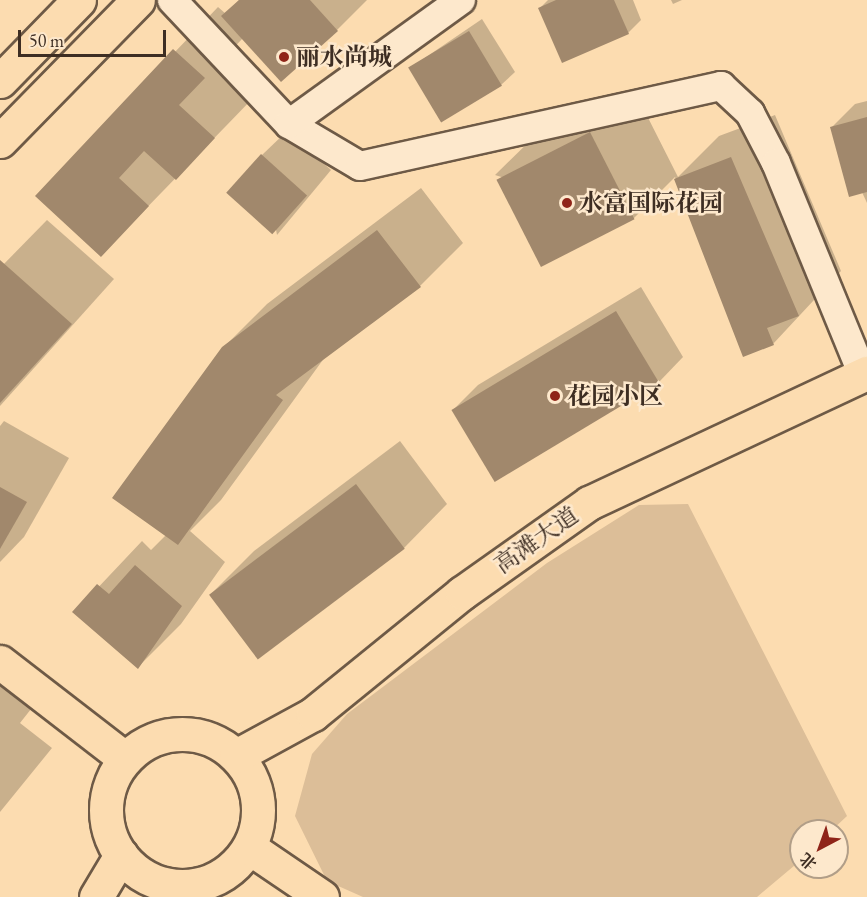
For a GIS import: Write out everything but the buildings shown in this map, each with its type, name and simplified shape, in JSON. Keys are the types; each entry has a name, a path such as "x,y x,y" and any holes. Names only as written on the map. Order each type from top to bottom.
{"main road":[{"path":"0,81 79,0"},
{"path":"0,141 138,0"},
{"name":"高滩大道","path":"236,756 313,714 462,593 589,503 865,374"},
{"path":"0,662 123,757"},
{"path":"185,733 207,737 236,756 254,782 259,804 250,848 234,867 188,887 154,880 121,855 109,832 106,806 123,757 163,736 185,733"},
{"path":"250,848 322,897"},
{"path":"96,897 121,855"}],"street":[{"path":"172,0 289,124 360,166 721,86 750,112 776,163 865,374"},
{"path":"289,124 461,0"}],"shaded area":[{"path":"688,504 847,816 844,819 789,819 789,870 757,897 363,897 327,881 295,816 312,754 347,714 547,563 639,505"}],"place":[{"name":"丽水尚城","path":"284,57"},
{"name":"水富国际花园","path":"567,203"},
{"name":"花园小区","path":"555,396"}]}
